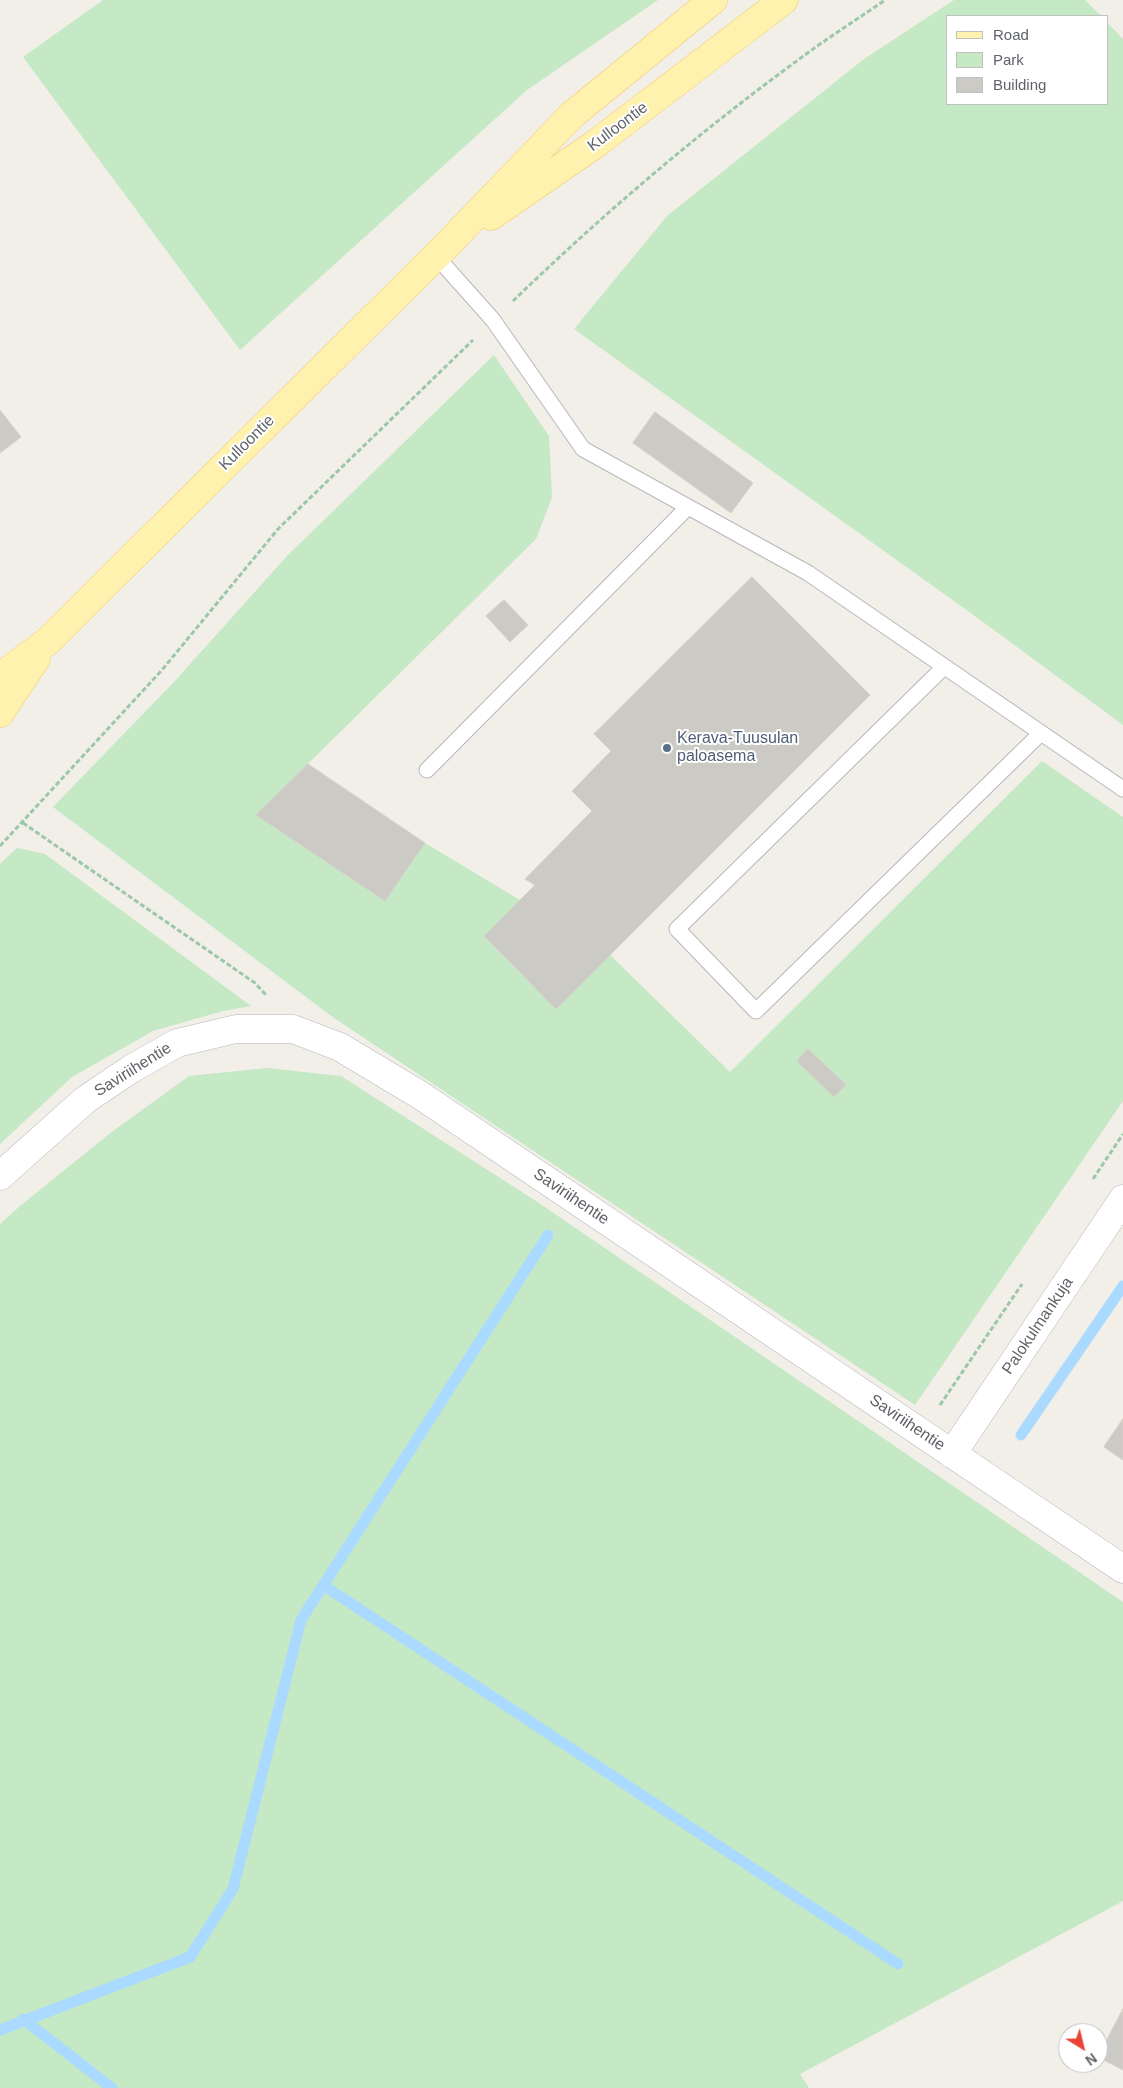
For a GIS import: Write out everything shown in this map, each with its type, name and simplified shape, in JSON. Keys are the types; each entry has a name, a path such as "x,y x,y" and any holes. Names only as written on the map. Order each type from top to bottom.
{"main road":[{"name":"Kulloontie","path":"0,677 48,641 441,251 572,115 713,0"},
{"name":"Kulloontie","path":"441,251 594,145 784,0"},
{"name":"Kulloontie","path":"0,713 48,641"}],"street":[{"name":"Saviriihentie","path":"0,1176 85,1100 132,1069 177,1043 236,1029 293,1029 340,1047 420,1095 1123,1569"},
{"name":"Palokulmankuja","path":"952,1454 1123,1199"}],"lane":[{"path":"441,251 493,320 583,449 808,573 1123,789"},
{"path":"427,770 688,507"},
{"path":"944,667 678,929 756,1011 1042,733"}],"path":[{"path":"0,846 162,670 278,529 562,253 721,118 798,60 885,0"},
{"path":"23,823 255,983 293,1029"}],"green space":[{"path":"103,0 658,0 527,90 240,350 23,57"},
{"path":"954,0 1085,0 1100,15 946,15 946,105 1108,105 1108,23 1123,39 1123,725 979,619 574,329 667,216 864,59"},
{"path":"494,355 549,436 552,497 536,539 256,815 385,901 425,843 520,900 484,937 556,1008 610,955 730,1072 1042,761 1123,817 1123,1101 915,1405 334,1018 53,807 173,683 288,555"},
{"path":"17,848 45,854 251,1006 223,1011 153,1031 72,1077 0,1144 0,864"},
{"path":"267,1068 341,1076 536,1201 1123,1602 1123,1901 800,2074 809,2088 0,2088 0,1224 109,1134 189,1076"}],"building":[{"path":"0,410 21,437 0,453"},
{"path":"655,412 753,483 731,513 633,443"},
{"path":"752,577 870,695 556,1009 484,936 535,885 525,879 592,811 572,791 611,751 594,734"},
{"path":"504,600 528,625 510,642 486,616"},
{"path":"308,764 425,843 385,901 256,815"},
{"path":"808,1049 846,1085 834,1097 797,1061"},
{"path":"1123,1419 1123,1460 1104,1447"},
{"path":"1123,2009 1123,2070 1108,2062 1108,2038"}],"waterway":[{"path":"0,2030 190,1957 233,1889 301,1620 548,1235"},
{"path":"1021,1435 1123,1286"},
{"path":"323,1585 898,1964"},
{"path":"23,2019 112,2088"}],"place":[{"name":"Kerava-Tuusulan paloasema","path":"667,748"}]}
